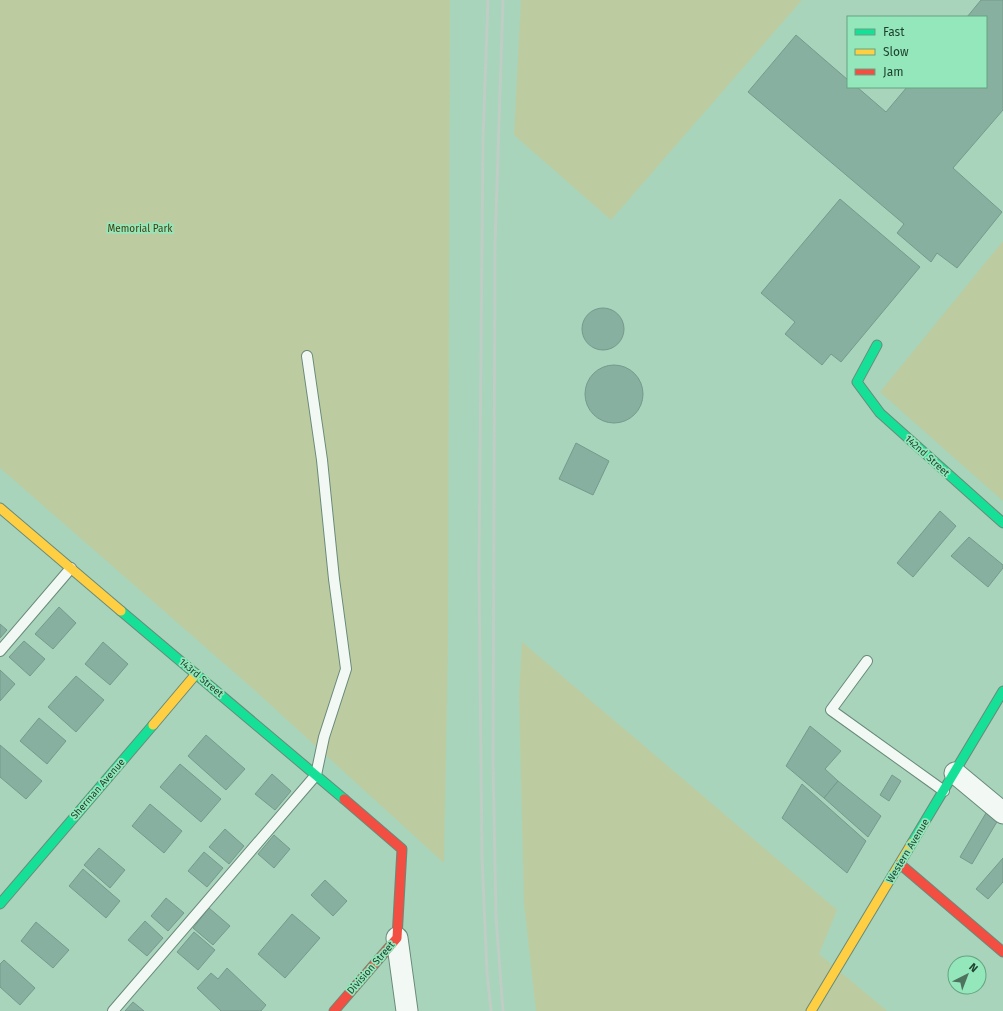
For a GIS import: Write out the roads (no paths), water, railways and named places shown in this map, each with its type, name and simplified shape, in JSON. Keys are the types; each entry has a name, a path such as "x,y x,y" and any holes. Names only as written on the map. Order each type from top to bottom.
{"street":[{"name":"142nd Street","path":"877,346 857,382 880,413 1003,524"},
{"name":"143rd Street","path":"0,508 402,849"},
{"name":"Sherman Avenue","path":"0,904 196,674"},
{"name":"Western Avenue","path":"811,1011 1003,691"},
{"path":"954,773 1003,813"},
{"name":"Division Street","path":"334,1011 397,938 402,849"},
{"path":"900,864 1003,952"},
{"path":"397,938 407,1011"}],"lane":[{"path":"113,1011 316,775 324,738 346,669 334,579 322,460 307,356"},
{"path":"0,651 71,568"},
{"path":"867,661 831,710 944,791"}],"railway":[{"path":"488,0 483,140 479,568 482,858 487,972 491,1011"},
{"path":"503,0 495,246 493,761 496,917 503,1011"}],"park label":[{"name":"Memorial Park","path":"140,229"}]}
